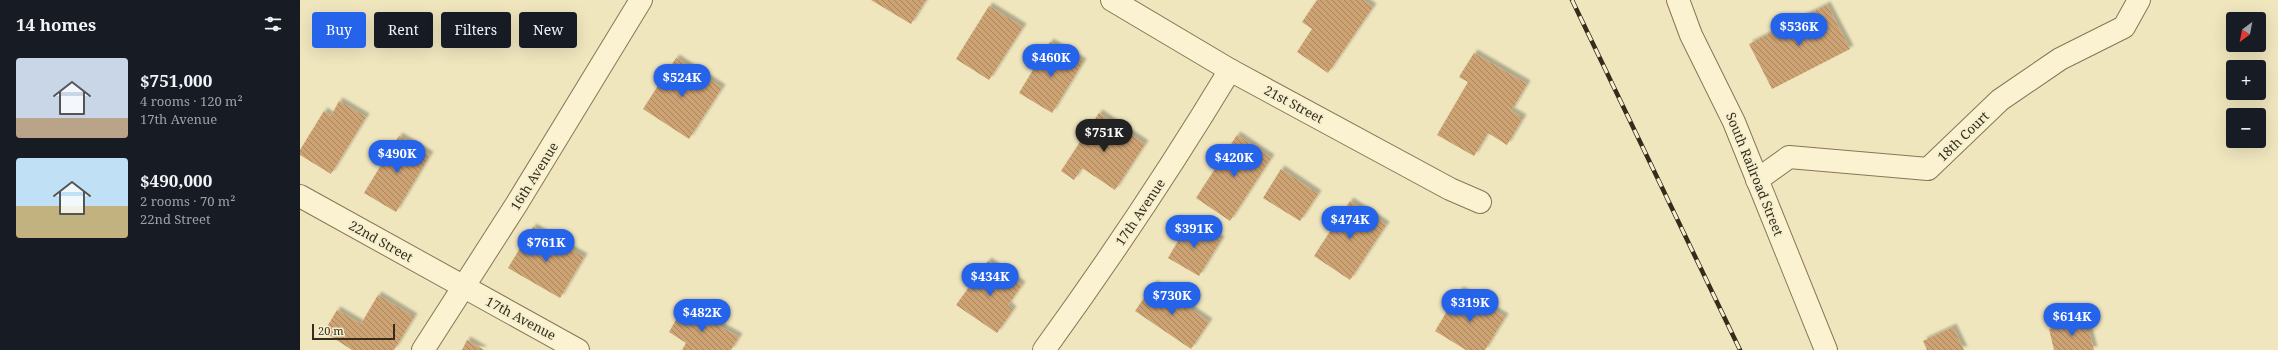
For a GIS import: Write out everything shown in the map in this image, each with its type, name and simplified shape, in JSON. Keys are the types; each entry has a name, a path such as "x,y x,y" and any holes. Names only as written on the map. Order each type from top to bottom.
{"street":[{"name":"16th Avenue","path":"423,350 516,204 641,0"},
{"name":"21st Street","path":"1112,0 1230,70 1450,189 1480,202"},
{"name":"South Railroad Street","path":"1678,0 1691,35 1734,122 1826,350"},
{"name":"18th Court","path":"1757,180 1789,157 1928,169 2000,100 2060,59 2124,27 2139,0"},
{"name":"17th Avenue","path":"1044,350 1094,281 1180,152 1230,70"},
{"name":"22nd Street","path":"300,196 463,287"},
{"name":"17th Avenue","path":"463,287 578,350"}],"building":[{"path":"871,0 926,0 911,24"},
{"path":"1317,0 1363,0 1373,7 1328,73 1297,52 1312,29 1302,22"},
{"path":"1827,5 1850,49 1772,89 1749,44"},
{"path":"989,6 1023,27 989,80 956,59"},
{"path":"1050,42 1083,62 1052,113 1019,93"},
{"path":"1474,53 1527,84 1511,111 1523,118 1507,145 1488,133 1474,156 1437,135 1468,82 1459,77"},
{"path":"676,58 722,88 689,139 643,109"},
{"path":"339,101 366,117 331,174 300,155 300,150 324,111 331,116"},
{"path":"1099,113 1145,144 1115,190 1082,168 1074,180 1061,171"},
{"path":"1237,135 1271,158 1230,221 1196,198"},
{"path":"399,136 430,155 396,212 364,193"},
{"path":"1281,169 1318,194 1300,221 1263,198"},
{"path":"1350,201 1386,225 1350,280 1314,256"},
{"path":"1190,221 1221,240 1199,276 1168,258"},
{"path":"533,227 584,257 560,298 508,268"},
{"path":"988,261 1022,285 1008,305 1013,310 997,333 956,305"},
{"path":"1154,284 1209,322 1191,349 1135,311"},
{"path":"1460,290 1505,317 1485,350 1466,350 1435,331"},
{"path":"378,295 414,317 394,350 352,350 324,332 337,310 361,324"},
{"path":"684,306 739,337 731,350 682,350 686,343 669,332"},
{"path":"2086,320 2094,350 2054,350 2049,329"},
{"path":"1953,327 1964,350 1927,350 1923,341"},
{"path":"467,340 484,350 462,350"}],"railway":[{"path":"1572,0 1740,350"}]}
